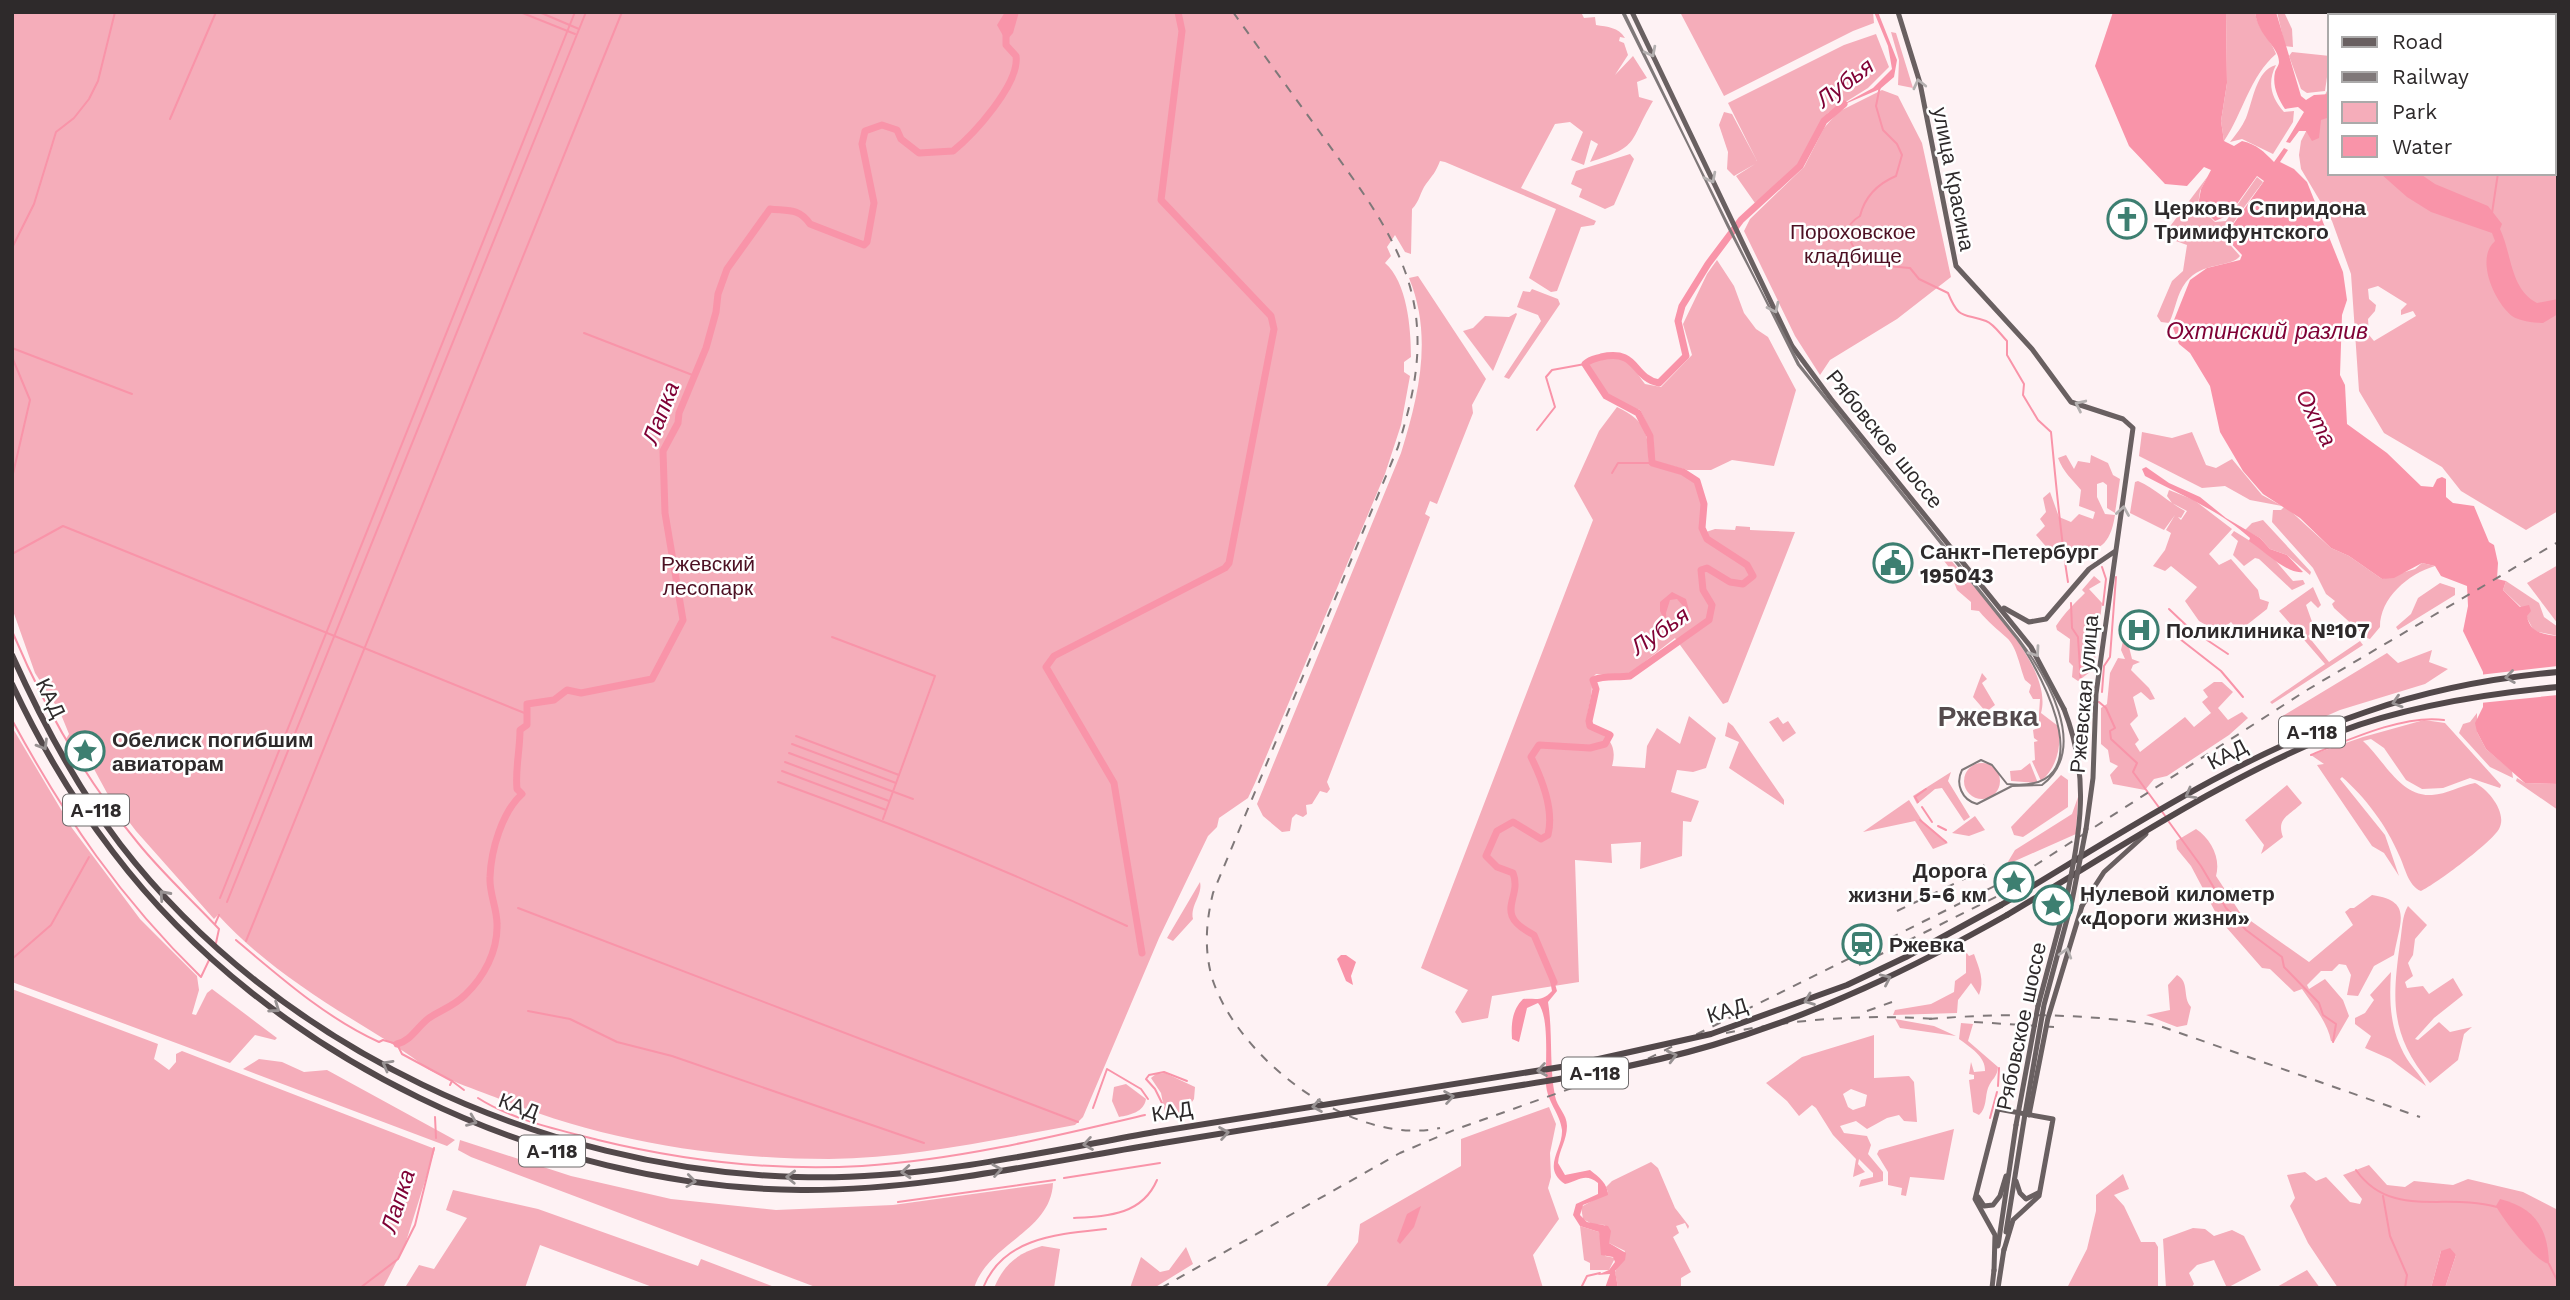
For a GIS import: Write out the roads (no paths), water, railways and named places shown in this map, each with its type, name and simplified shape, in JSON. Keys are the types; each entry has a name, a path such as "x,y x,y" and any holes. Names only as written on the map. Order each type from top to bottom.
{"highway":[{"name":"КАД","path":"12,655 41,720 96,810 146,875 226,955 344,1042 420,1084 499,1119 578,1145 651,1163 727,1173 859,1177 974,1163 1567,1066 1698,1037 1749,1022 1847,985 1927,947 2140,822 2307,734 2366,712 2463,684 2558,672"},
{"name":"КАД","path":"12,684 36,734 87,817 146,892 222,967 338,1053 435,1105 536,1146 651,1176 776,1188 864,1188 1568,1078 1675,1056 1788,1021 1912,968 2193,806 2340,732 2417,709 2465,699 2558,687"}],"main road":[{"name":"Рябовское шоссе","path":"1632,12 1793,346 1809,372 1996,601 2039,659 2064,709 2081,782 2082,816 2066,901 2032,1032 1992,1288"},
{"name":"улица Красина","path":"1898,12 1920,83 1953,261 1962,275 2032,349 2071,401 2129,422 2134,437"},
{"name":"Ржевская улица","path":"2086,829 2093,778 2096,694 2134,437"},
{"path":"1996,601 2029,622 2046,619 2089,569 2110,557 2117,549"},
{"name":"Рябовское шоссе","path":"1998,1288 2042,1015 2072,901 2086,829"},
{"path":"2025,1122 2029,1115 2048,1018 2082,906 2104,872 2147,833"},
{"path":"1994,1271 1994,1235 1976,1203 1998,1109 2053,1119 2037,1199 2013,1220 2004,1250"},
{"path":"1979,1184 1979,1201 1986,1206 1993,1205 2000,1196 2010,1167"},
{"path":"2015,1176 2020,1193 2026,1199 2037,1194 2043,1177"}],"water":[{"path":"1005,12 1019,12 1013,33 1006,41 997,25"},
{"path":"1874,12 1878,12 1897,60 1894,77 1880,89 1838,107 1873,88 1892,69 1888,46"},
{"name":"Охтинский разлив","path":"2113,12 2226,12 2227,83 2221,121 2224,141 2234,146 2242,141 2252,144 2274,162 2284,148 2288,150 2280,162 2294,169 2307,182 2343,272 2347,300 2342,315 2340,375 2345,385 2347,424 2387,453 2421,486 2433,487 2437,479 2442,477 2446,479 2446,497 2453,503 2474,506 2489,542 2494,545 2498,563 2497,579 2506,581 2503,590 2520,607 2529,605 2531,611 2527,616 2534,629 2558,636 2558,784 2525,783 2486,749 2477,732 2475,723 2483,707 2483,672 2463,631 2468,606 2467,586 2441,576 2435,566 2422,563 2394,578 2382,579 2349,556 2331,548 2300,518 2263,494 2243,471 2220,432 2210,386 2190,353 2179,344 2172,325 2190,280 2207,268 2240,260 2242,255 2226,238 2227,233 2264,181 2257,176 2229,215 2215,221 2198,205 2201,189 2211,170 2204,167 2187,186 2165,184 2129,146 2095,66"},
{"path":"2255,12 2276,12 2301,96 2306,100 2314,95 2328,94 2328,118 2321,120 2319,138 2312,141 2306,131 2299,131 2290,143 2286,142 2304,112 2298,107 2285,109 2280,101 2274,82 2278,56 2257,21"},
{"path":"2382,175 2422,175 2435,184 2488,206 2502,224 2500,229 2522,289 2537,303 2558,299 2558,314 2543,323 2512,316 2499,301 2489,280 2487,258 2495,241 2492,233 2431,212 2407,197"},
{"path":"2146,467 2169,483 2200,497 2226,518 2260,538 2270,549 2287,555 2303,572 2283,566 2249,541 2250,538 2226,519 2145,476 2142,469"},
{"path":"1672,592 1686,599 1690,614 1677,599 1670,600 1666,613 1667,626 1660,611 1660,602"},
{"path":"1346,955 1356,962 1351,976 1353,985 1346,981 1337,959"},
{"path":"1552,973 1557,991 1548,1002 1553,1084 1556,1100 1567,1126 1558,1163 1565,1175 1590,1170 1605,1184 1608,1195 1583,1205 1580,1215 1587,1222 1608,1226 1611,1231 1609,1243 1626,1253 1625,1260 1615,1271 1618,1288 1605,1288 1610,1274 1597,1275 1609,1270 1615,1262 1613,1257 1601,1255 1599,1232 1580,1226 1573,1215 1576,1204 1598,1194 1598,1183 1582,1178 1565,1184 1555,1172 1555,1158 1562,1130 1547,1090 1546,1030 1538,1003 1527,1008 1519,1042 1512,1039 1512,1023 1517,1008 1523,999 1542,998 1552,991 1549,975"},
{"path":"2500,1199 2522,1208 2537,1221 2546,1240 2549,1264 2536,1256 2505,1221 2496,1206"},
{"path":"1421,1206 1414,1227 1400,1244 1397,1241 1407,1214"},
{"path":"2450,1248 2456,1255 2445,1288 2431,1288 2441,1251"}],"waterway":[{"path":"12,248 34,204 56,132 74,118 89,99 98,81 115,12"},
{"path":"170,119 216,12"},
{"path":"520,12 575,34"},
{"path":"539,12 579,29"},
{"path":"220,898 575,12"},
{"path":"227,902 586,12"},
{"path":"246,941 622,12"},
{"path":"1142,953 1114,783 1046,667 1054,656 1225,568 1229,563 1274,329 1271,316 1161,200 1182,31 1178,12"},
{"name":"Лапка","path":"397,1044 411,1036 429,1018 465,995 484,972 492,954 497,924 490,883 491,866 503,821 522,794 517,789 517,775 520,730 527,725 527,704 554,700 567,690 581,693 652,679 683,620 665,513 663,451 678,423 679,413 706,348 718,294 727,269 770,209 797,213 810,224 864,245 867,242 874,203 862,144 865,131 882,125 897,130 901,139 919,153 953,151 983,121 1011,80 1016,56 1006,45 1006,34"},
{"path":"1880,86 1876,106 1883,130 1897,144 1902,155 1896,176 1883,183 1865,202 1860,216 1849,227 1849,238 1863,264 1910,268 1919,279 1948,293 1959,312 1989,322 2007,341 2007,355 2024,384 2023,395 2038,420 2051,432 2068,582"},
{"name":"Лубья","path":"1554,982 1534,935 1521,927 1511,913 1515,882 1513,873 1497,867 1486,856 1497,831 1513,822 1541,839 1548,835 1548,806 1543,785 1531,757 1539,745 1590,748 1605,744 1610,735 1590,726 1589,721 1596,689 1593,680 1630,676 1709,620 1712,605 1703,590 1701,570 1707,568 1730,582 1743,584 1753,576 1747,565 1707,539 1702,528 1704,504 1697,481 1683,472 1652,463 1650,436 1638,413 1606,396 1585,364 1601,357 1622,357 1629,360 1650,380 1659,383 1686,356 1678,321 1682,306 1708,264 1741,220 1800,166 1824,121 1844,104"},
{"path":"2492,213 2498,175"},
{"path":"584,333 695,376"},
{"path":"12,348 132,394"},
{"path":"12,357 30,400 12,478"},
{"path":"1537,430 1555,407 1546,377 1552,370 1585,364"},
{"path":"1612,473 1618,463 1652,463"},
{"path":"12,554 63,526 527,714"},
{"path":"2102,567 2106,579 2103,605"},
{"path":"2102,692 2104,666 2110,657 2116,577"},
{"path":"2071,603 2072,628 2078,637 2081,685 2085,693 2094,699"},
{"path":"2169,609 2189,628 2228,654"},
{"path":"12,631 52,715 83,768 100,794 148,854 219,929 216,943"},
{"path":"832,637 935,676 883,819"},
{"path":"2180,639 2221,671 2243,697"},
{"path":"2099,702 2106,708 2115,728 2110,731 2111,739 2137,763 2133,772 2166,817"},
{"path":"2311,755 2395,724 2429,719 2444,720"},
{"path":"12,720 74,824 120,887 201,977 210,958"},
{"path":"796,736 899,775"},
{"path":"792,744 896,783"},
{"path":"789,753 913,799"},
{"path":"785,762 889,801"},
{"path":"782,771 886,810"},
{"path":"778,782 954,850 1127,926"},
{"path":"1918,802 1915,797 1926,789"},
{"path":"1922,807 1932,822"},
{"path":"1920,820 1946,842"},
{"path":"2169,822 2201,866 2226,908 2246,930 2282,957 2284,967 2319,1003 2323,1015 2336,1024 2333,1042"},
{"path":"1938,826 1946,830"},
{"path":"12,959 51,925 89,857"},
{"path":"518,908 1078,1122"},
{"path":"215,924 219,915"},
{"path":"236,940 322,1009 379,1042 383,1040 397,1044 402,1054 452,1081 450,1085"},
{"path":"528,1011 570,1019 617,1042 672,1056 924,1143"},
{"path":"1998,1086 1999,1068"},
{"path":"1093,1108 1107,1069 1141,1089 1148,1099"},
{"path":"1163,1105 1146,1079 1149,1075 1164,1072 1187,1081"},
{"path":"452,1081 464,1090"},
{"path":"1990,1118 1997,1092"},
{"path":"478,1098 536,1124 630,1147 729,1163 796,1167 862,1166 933,1159 1040,1139 1145,1115"},
{"name":"Лапка","path":"435,1117 436,1138"},
{"name":"Лапка","path":"360,1288 398,1259 415,1225 434,1148"},
{"path":"1064,1178 1160,1163"},
{"path":"2356,1170 2370,1185 2386,1195 2403,1200 2478,1203 2497,1207"},
{"path":"898,1202 1055,1180"},
{"path":"1074,1218 1111,1214 1133,1207 1151,1192 1157,1180"},
{"path":"2383,1196 2390,1236 2407,1275 2405,1288"},
{"path":"983,1288 992,1271 1018,1248 1052,1236 1106,1229"},
{"path":"2549,1264 2558,1282"},
{"path":"1581,1288 1587,1276 1600,1273"}],"tram line":[{"path":"1622,12 1798,365 2017,639 2041,679 2052,704 2059,730 2060,753 2053,771 2036,782 2007,784 1992,765 1981,760 1962,770 1959,781 1961,791 1967,799 1977,804 2012,786 2042,785 2056,770 2063,751 2063,732 2059,711 2040,671 2018,638 1799,364 1728,227 1624,12"}],"railway":[{"path":"1233,12 1355,182 1384,227 1406,274 1413,300 1418,343 1413,388 1398,447 1213,893 1207,936 1209,967 1226,1008 1246,1038 1273,1066 1303,1090 1336,1110 1371,1124 1406,1130 1440,1128"},
{"path":"1161,1288 1400,1153 1454,1130 1631,1067 2031,868 2307,690 2558,542"},
{"path":"1897,911 1966,878 1989,862"},
{"path":"1859,965 2000,895"},
{"path":"1867,1011 1892,1002"},
{"path":"1929,1019 2043,1015 2157,1025 2420,1117"},
{"path":"1726,1033 1830,1019 1936,1019"},
{"path":"1974,1022 2054,1027"}],"place":[{"name":"Церковь Спиридона Тримифунтского","path":"2127,219"},
{"name":"Санкт-Петербург 195043","path":"1893,563"},
{"name":"Поликлиника №107","path":"2139,630"},
{"name":"Обелиск погибшим авиаторам","path":"85,751"},
{"name":"Дорога жизни 5-6 км","path":"2014,882"},
{"name":"Нулевой километр «Дороги жизни»","path":"2053,905"},
{"name":"Ржевка","path":"1862,944"}],"district":[{"name":"Ржевка","path":"1988,716"}],"park label":[{"name":"Пороховское кладбище","path":"1853,243"},
{"name":"Ржевский лесопарк","path":"708,575"}],"water label":[{"name":"Охта","path":"2316,418"}]}
